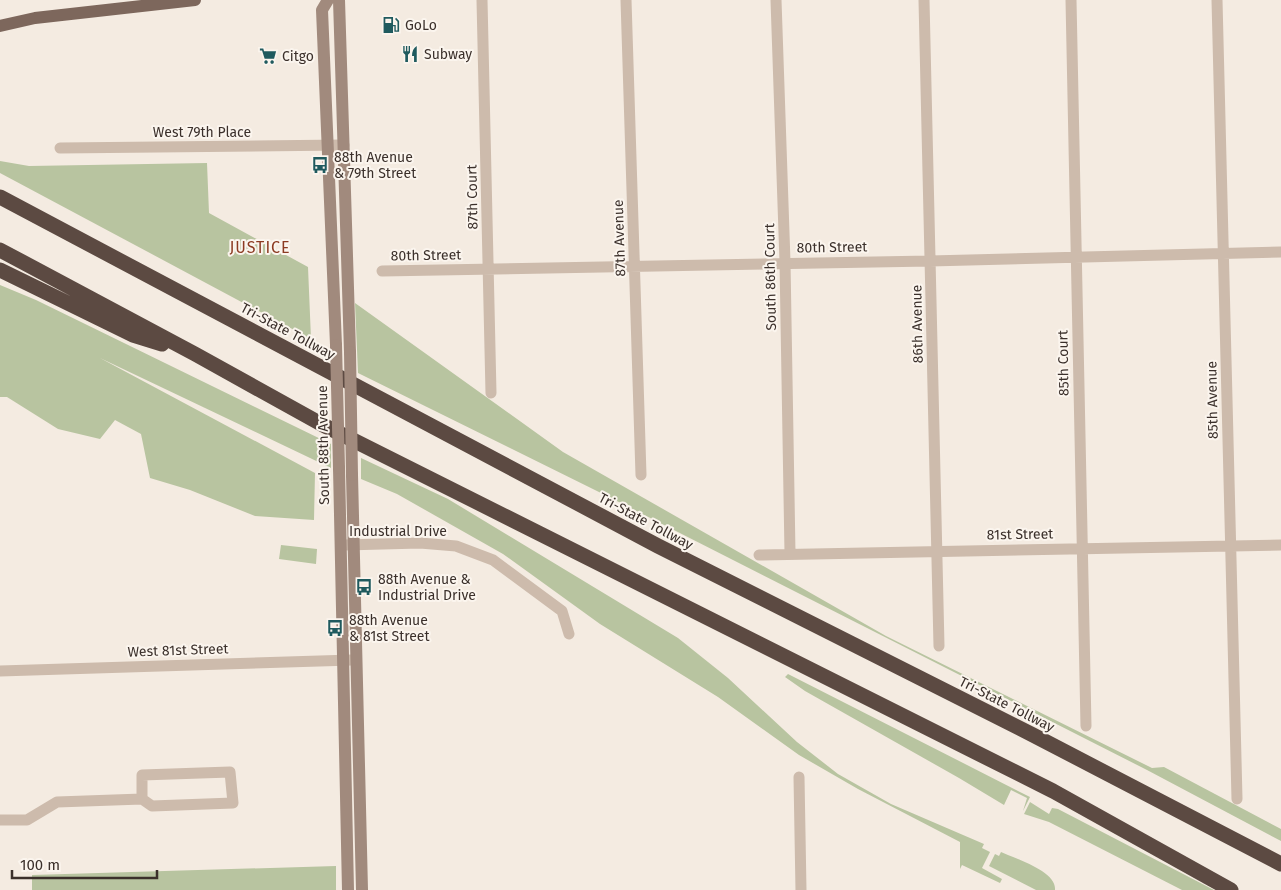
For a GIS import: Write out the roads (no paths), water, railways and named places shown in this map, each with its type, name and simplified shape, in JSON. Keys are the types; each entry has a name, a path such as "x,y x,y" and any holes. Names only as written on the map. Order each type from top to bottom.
{"highway":[{"name":"Tri-State Tollway","path":"0,197 658,546 1033,735 1281,864"},
{"path":"0,250 323,425 1053,790 1231,890"},
{"path":"0,270 132,335 195,354"}],"main road":[{"path":"0,26 43,17 196,0"}],"street":[{"name":"South 88th Avenue","path":"328,0 322,10 326,146 336,345 338,468 347,545 350,660 362,890"},
{"name":"South 88th Avenue","path":"340,0 352,475 347,545"},
{"name":"87th Court","path":"482,0 491,393"},
{"name":"87th Avenue","path":"626,0 641,475"},
{"name":"South 86th Court","path":"776,0 785,262 790,553"},
{"name":"86th Avenue","path":"924,0 939,646"},
{"name":"85th Court","path":"1071,0 1086,726"},
{"name":"85th Avenue","path":"1217,0 1237,799"},
{"name":"West 79th Place","path":"60,148 326,146 344,144"},
{"name":"80th Street","path":"382,271 1076,258 1281,252"},
{"name":"Industrial Drive","path":"347,545 420,543 456,546 493,560 525,581 562,611 569,634"},
{"name":"81st Street","path":"759,554 1281,545"},
{"name":"South 88th Avenue","path":"348,890 350,660"},
{"name":"West 81st Street","path":"0,671 350,660"},
{"path":"0,820 27,820 58,802 142,799 152,806 233,803 230,772 142,775 142,799"},
{"path":"798,777 801,890"}],"place":[{"name":"GoLo","path":"391,25"},
{"name":"Subway","path":"410,54"},
{"name":"Citgo","path":"268,56"},
{"name":"88th Avenue & 79th Street","path":"320,165"},
{"name":"88th Avenue & Industrial Drive","path":"364,587"},
{"name":"88th Avenue & 81st Street","path":"335,628"}],"district":[{"name":"JUSTICE","path":"260,247"}]}
